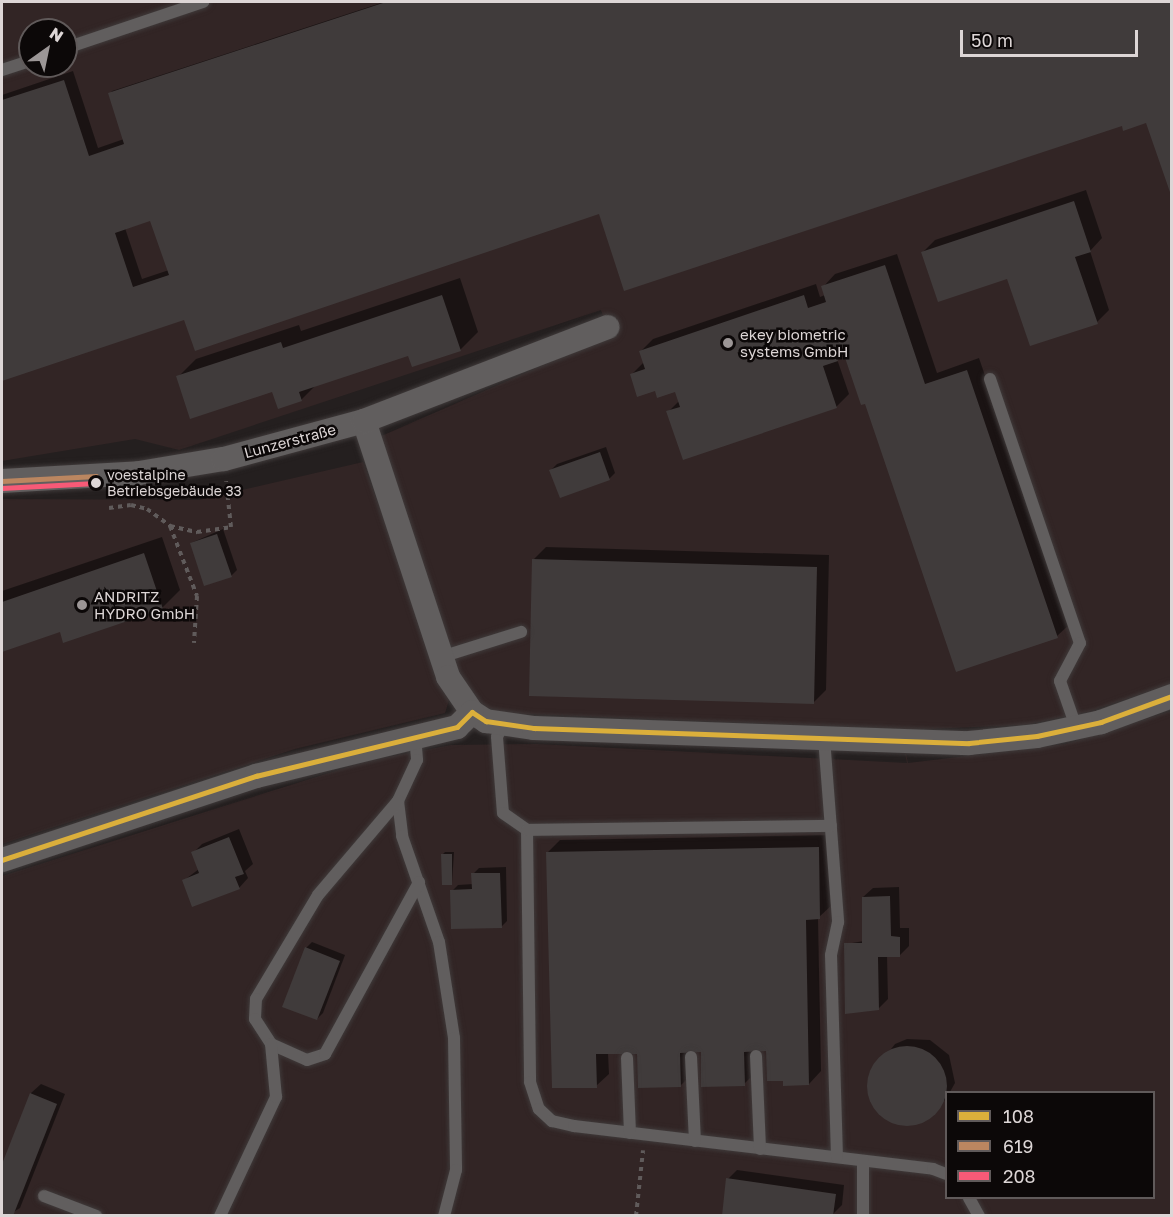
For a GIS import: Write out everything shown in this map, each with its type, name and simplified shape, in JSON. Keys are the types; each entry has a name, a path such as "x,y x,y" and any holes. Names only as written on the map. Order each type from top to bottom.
{"street":[{"name":"Lunzerstraße","path":"2,481 139,473 224,459 364,421 607,327"},
{"path":"364,421 441,657 458,695 472,712 503,725 969,743 1076,727 1172,696"},
{"path":"2,860 204,792 310,760 457,727 472,712"}],"lane":[{"path":"78,44 203,2"},
{"path":"2,70 18,65"},
{"path":"990,379 1080,643 1060,681 1076,727"},
{"path":"441,657 521,632"},
{"path":"503,725 497,736 503,813 527,830 831,826"},
{"path":"220,1215 276,1097 271,1044 255,1019 256,999 318,895 398,801 417,760 415,736"},
{"path":"825,738 838,922 831,955 837,1158"},
{"path":"398,801 402,836 438,942 454,1038 456,1170 444,1215"},
{"path":"527,830 532,1096 552,1120 630,1133 863,1161 945,1174"},
{"path":"271,1044 307,1060 325,1054 419,882"},
{"path":"756,1056 760,1149"},
{"path":"691,1057 695,1141"},
{"path":"627,1058 630,1133"},
{"path":"863,1161 863,1215"},
{"path":"44,1196 96,1215"},
{"path":"970,1199 979,1215"}],"path":[{"path":"109,508 131,505 147,509 170,526 197,532 231,527 224,459"},
{"path":"170,526 197,596 194,643"},
{"path":"636,1215 645,1135"}],"shaded area":[{"path":"2,2 1171,2 1171,684 1087,712 1024,725 901,730 908,763 1066,744 1171,711 1171,1215 2,1215 2,876 367,761 451,745 537,744 907,763 900,729 500,713 480,704 459,672 379,437 610,336 601,310 179,450 135,439 2,461"},
{"path":"363,462 449,700 445,713 295,749 2,844 2,499 199,500"}],"building":[{"path":"386,2 1172,2 1172,198 1146,123 1123,131 1122,126 624,291 599,214 195,351 184,320 2,381 2,100 64,80 89,156 124,144 108,93","holes":["150,221 169,275 133,287 115,233"]},
{"path":"1074,201 1091,252 1075,257 1098,324 1030,346 1007,279 938,302 921,252"},
{"path":"885,265 925,384 967,370 1058,638 956,672 865,404 861,405 841,346 834,348 838,361 823,366 837,408 683,460 666,411 680,407 675,392 657,398 655,391 637,397 630,374 645,369 639,351 804,295 808,308 826,302 821,286"},
{"path":"442,295 461,351 412,367 408,356 299,392 302,401 278,409 272,392 190,419 176,376 281,342 283,348"},
{"path":"600,452 610,480 560,498 549,470"},
{"path":"217,534 232,577 204,586 190,543"},
{"name":"ANDRITZ HYDRO GmbH","path":"144,553 163,609 63,643 60,632 2,652 2,602"},
{"path":"532,559 817,567 814,704 529,696"},
{"path":"229,837 244,874 235,877 240,889 192,907 182,880 199,873 191,852"},
{"path":"819,847 820,919 806,920 809,1085 783,1086 783,1081 767,1081 766,1051 744,1052 745,1086 701,1087 701,1052 680,1053 681,1087 638,1088 637,1054 596,1054 597,1088 552,1088 546,852"},
{"path":"441,854 452,854 452,885 442,885"},
{"path":"471,873 500,873 502,928 451,929 450,890 472,889"},
{"path":"890,896 891,936 900,937 900,957 878,957 879,1010 845,1014 844,943 862,943 862,897"},
{"path":"305,947 340,961 317,1020 282,1007"},
{"path":"899,1047 915,1047 929,1053 940,1064 946,1078 946,1091 940,1108 929,1119 915,1125 899,1125 885,1119 874,1108 868,1094 868,1078 874,1064 885,1053"},
{"path":"30,1093 57,1104 13,1216 3,1216 2,1164"},
{"path":"726,1178 836,1194 833,1216 722,1216"}],"transit line":[{"name":"619","path":"2,481 96,476"},
{"name":"208","path":"2,488 96,483"},
{"name":"108","path":"472,712 486,721 534,728 969,743 1037,736 1101,722 1172,696"},
{"name":"108","path":"2,860 256,776 457,727 472,712"}],"place":[{"name":"ekey biometric systems GmbH","path":"728,343"},
{"name":"voestalpine Betriebsgebäude 33","path":"96,483"},
{"name":"ANDRITZ HYDRO GmbH","path":"82,605"}]}
